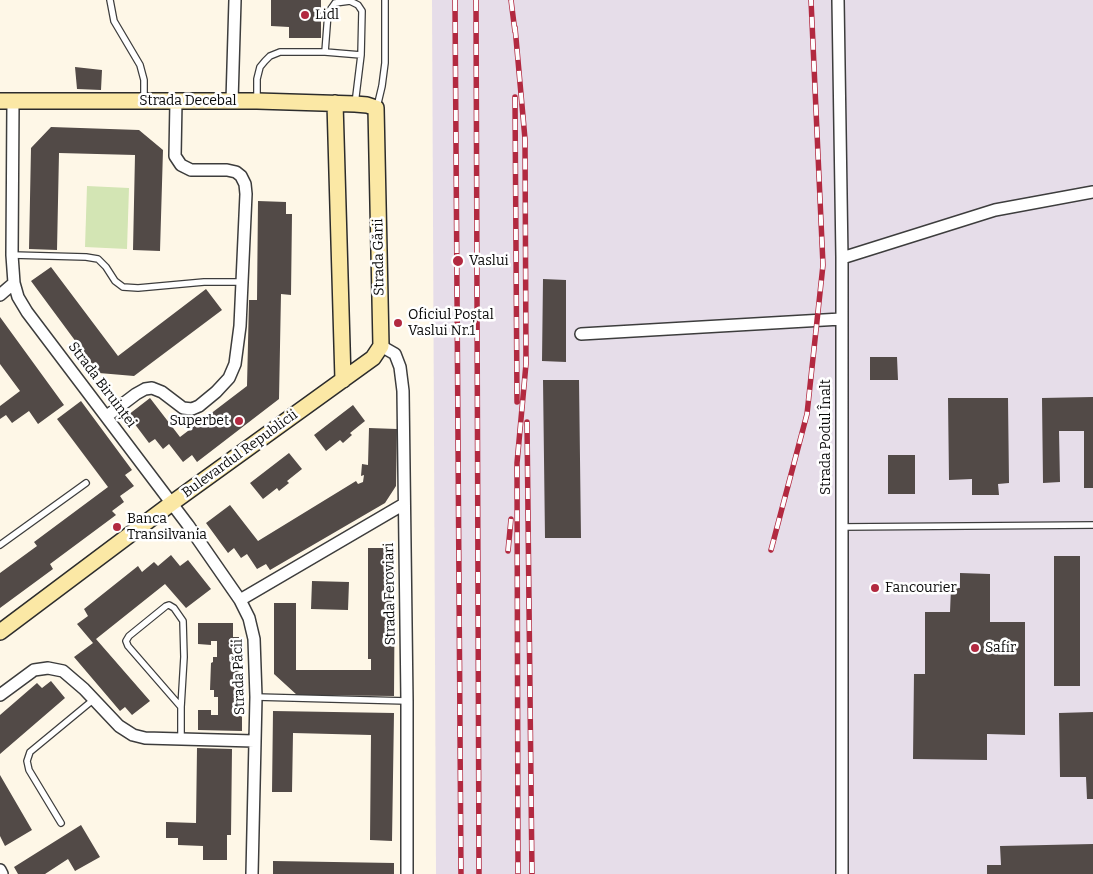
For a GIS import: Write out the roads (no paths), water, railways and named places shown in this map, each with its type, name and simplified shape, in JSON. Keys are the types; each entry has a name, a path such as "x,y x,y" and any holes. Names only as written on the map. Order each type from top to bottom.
{"street":[{"path":"232,101 235,0"},
{"name":"Strada Podul Înalt","path":"838,0 842,258 842,874"},
{"path":"107,416 145,389 152,388 162,392 183,408 199,406 229,378 235,364 240,326 245,184 241,176 236,172 227,170 191,170 181,165 175,156 176,101"},
{"name":"Strada Decebal","path":"6,102 257,101 355,104 376,108"},
{"name":"Strada Biruinței","path":"6,102 12,255 14,283 18,297 27,312 172,503"},
{"path":"335,103 343,380"},
{"name":"Strada Gării","path":"376,108 381,346"},
{"path":"842,258 995,210 1093,192"},
{"path":"0,294 14,283"},
{"path":"581,334 841,319"},
{"path":"240,600 404,504 401,379 395,354 381,346"},
{"name":"Bulevardul Republicii","path":"0,632 172,503 373,358 381,346"},
{"name":"Strada Păcii","path":"172,503 240,600 249,618 254,639 256,697 252,874"},
{"name":"Strada Feroviari","path":"404,504 407,874"},
{"path":"0,696 34,670 48,668 63,671 84,688 93,700 119,726 133,735 144,738 254,741"},
{"path":"0,870 2,874"}],"lane":[{"path":"110,0 114,21 140,65 144,80 144,101"},
{"name":"Strada Gării","path":"376,108 386,62 385,0"},
{"path":"325,52 328,13 335,3 350,2 358,5 362,11 361,55 355,104"},
{"path":"257,101 257,78 260,68 270,56 280,52 325,52 361,55"},
{"path":"12,255 98,259 123,287 138,288 204,282 242,282"},
{"path":"0,545 86,482"},
{"path":"842,527 1093,525"},
{"path":"181,707 128,646 126,641 136,630 169,605 174,608 183,621 184,657 181,739"},
{"path":"256,697 407,702"},
{"path":"61,823 29,770 26,761 30,752 93,700"}],"railway":[{"path":"455,0 461,874"},
{"path":"476,0 479,874"},
{"path":"511,0 515,32"},
{"path":"771,550 807,414 823,265 811,0"},
{"path":"515,27 525,139 526,364 517,463 518,874"},
{"path":"515,97 517,402"},
{"path":"527,422 532,874"},
{"path":"508,551 511,519"}],"place":[{"name":"Lidl","path":"305,15"},
{"name":"Vaslui","path":"458,261"},
{"name":"Oficiul Poștal Vaslui Nr.1","path":"398,323"},
{"name":"Superbet","path":"239,421"},
{"name":"Banca Transilvania","path":"117,527"},
{"name":"Fancourier","path":"875,588"},
{"name":"Safir","path":"975,648"}]}
